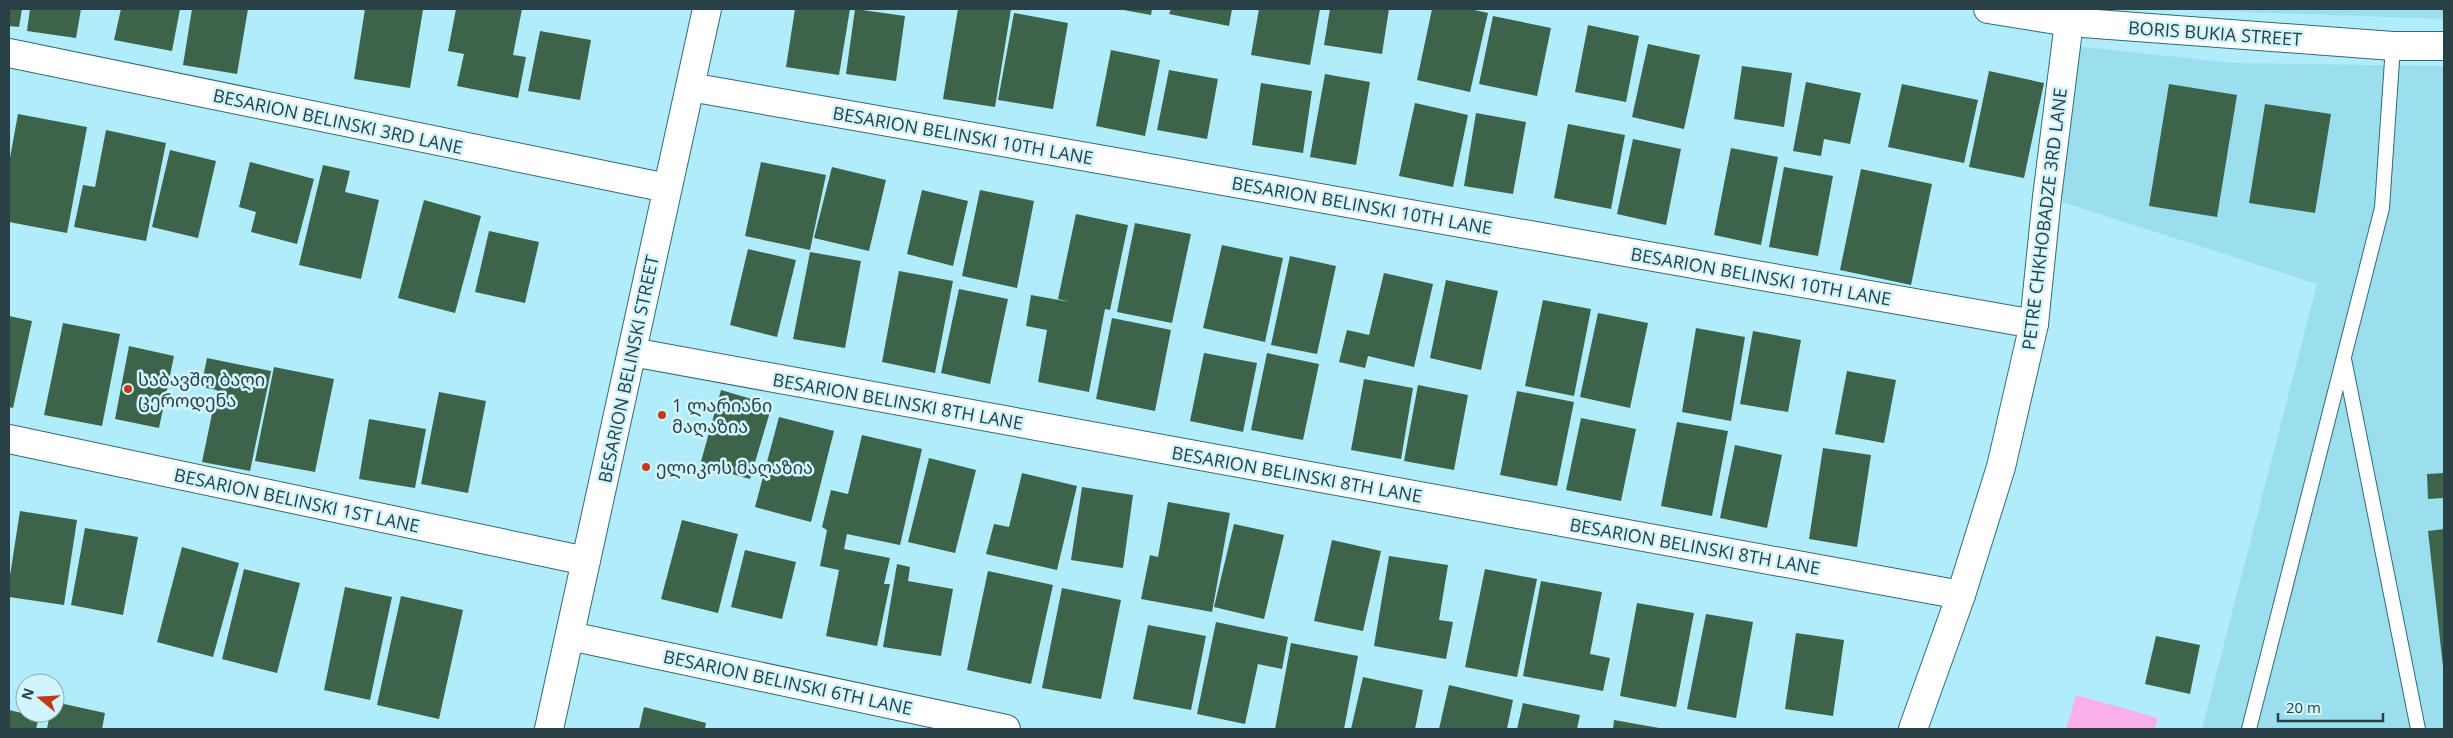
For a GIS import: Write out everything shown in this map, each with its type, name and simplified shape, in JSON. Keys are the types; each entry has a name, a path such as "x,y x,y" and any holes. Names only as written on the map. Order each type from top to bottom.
{"street":[{"name":"BESARION BELINSKI STREET","path":"549,729 707,9"},
{"name":"BORIS BUKIA STREET","path":"2001,10 2069,22 2393,46 2444,46"},
{"name":"PETRE CHKHOBADZE 3RD LANE","path":"1913,729 1961,595 2001,467 2034,324 2047,197 2069,22"},
{"name":"BESARION BELINSKI 3RD LANE","path":"9,54 667,188"},
{"name":"BESARION BELINSKI 10TH LANE","path":"690,87 2034,324"},
{"name":"BESARION BELINSKI 8TH LANE","path":"632,352 1961,595"},
{"name":"BESARION BELINSKI 1ST LANE","path":"9,438 586,561"},
{"name":"BESARION BELINSKI 6TH LANE","path":"570,636 1006,729"}],"lane":[{"path":"2249,729 2382,208 2393,46"},
{"path":"2344,356 2418,729"}],"shaded area":[{"path":"2160,9 2444,9 2444,19"},
{"path":"2066,45 2232,63 2444,66 2444,729 2202,729 2317,284 2047,197"},
{"path":"2076,695 2158,718 2155,729 2066,729"}],"building":[{"path":"9,9 22,9 19,27 9,26"},
{"path":"30,9 81,9 76,38 27,31"},
{"path":"121,9 180,9 172,51 114,40"},
{"path":"192,9 248,9 237,74 183,65"},
{"path":"365,9 423,10 410,88 354,79"},
{"path":"456,9 522,9 513,55 526,57 518,98 457,86 464,54 448,51"},
{"path":"795,9 850,9 839,75 786,67"},
{"path":"855,9 905,16 896,81 846,74"},
{"path":"958,9 1011,9 995,107 943,99"},
{"path":"1118,9 1152,9 1151,15"},
{"path":"1171,9 1232,9 1229,26 1169,14"},
{"path":"1259,9 1320,9 1310,65 1251,55"},
{"path":"1330,9 1389,9 1382,54 1324,45"},
{"path":"1432,9 1470,9 1488,13 1470,92 1417,80"},
{"path":"1014,13 1068,23 1053,109 998,100"},
{"path":"1493,16 1551,28 1537,96 1479,84"},
{"path":"1588,25 1639,36 1626,102 1575,92"},
{"path":"540,31 591,40 580,100 528,91"},
{"path":"1648,44 1700,55 1684,129 1632,117"},
{"path":"1111,50 1160,60 1145,136 1096,126"},
{"path":"1742,66 1792,73 1784,127 1734,119"},
{"path":"1169,70 1218,79 1207,139 1157,130"},
{"path":"1989,71 2044,83 2024,178 1969,167"},
{"path":"1325,74 1370,82 1356,165 1310,157"},
{"path":"1806,82 1861,93 1850,144 1824,139 1821,156 1793,151"},
{"path":"1261,83 1312,91 1303,153 1252,145"},
{"path":"1902,84 1978,100 1964,163 1888,147"},
{"path":"2169,84 2237,95 2217,217 2149,206"},
{"path":"1415,103 1468,115 1453,187 1399,176"},
{"path":"2265,104 2331,114 2315,213 2249,203"},
{"path":"1476,113 1526,122 1513,194 1464,186"},
{"path":"18,114 87,127 67,233 9,222 9,163"},
{"path":"1568,124 1625,135 1611,209 1554,198"},
{"path":"106,130 166,143 146,241 74,227 83,185 95,187"},
{"path":"1633,139 1681,149 1666,225 1617,214"},
{"path":"1731,148 1778,157 1761,245 1714,235"},
{"path":"170,150 216,161 198,238 152,227"},
{"path":"250,162 314,179 297,244 251,232 256,212 239,207"},
{"path":"761,162 826,175 810,250 745,236"},
{"path":"323,165 350,171 345,192 379,200 361,279 299,265"},
{"path":"832,167 886,180 869,251 814,238"},
{"path":"1784,167 1833,176 1818,256 1769,247"},
{"path":"1861,169 1932,184 1911,285 1840,270"},
{"path":"922,190 968,201 953,266 907,254"},
{"path":"980,190 1034,201 1017,288 962,276"},
{"path":"424,200 481,216 455,313 398,298"},
{"path":"1076,214 1128,225 1110,310 1105,309 1089,392 1038,382 1047,330 1026,326 1031,295 1070,302 1058,299"},
{"path":"1135,223 1191,234 1172,323 1117,312"},
{"path":"489,231 539,242 525,303 475,292"},
{"path":"1222,245 1283,258 1265,342 1203,328"},
{"path":"748,249 796,260 777,337 730,325"},
{"path":"810,252 861,261 845,348 793,339"},
{"path":"1290,256 1336,266 1317,354 1271,345"},
{"path":"899,271 953,281 935,373 882,362"},
{"path":"1384,273 1433,284 1414,367 1368,356 1365,368 1339,362 1347,330 1369,335"},
{"path":"1446,280 1498,291 1481,370 1430,358"},
{"path":"959,289 1008,299 990,384 941,373"},
{"path":"1543,300 1591,309 1574,396 1525,386"},
{"path":"1598,313 1648,323 1630,408 1580,397"},
{"path":"9,316 32,321 13,408 9,407"},
{"path":"1112,318 1171,330 1155,411 1096,399"},
{"path":"63,323 120,334 102,426 44,415"},
{"path":"1696,328 1745,337 1731,421 1682,412"},
{"path":"1753,331 1801,340 1788,412 1740,404"},
{"path":"129,346 174,356 159,428 115,419"},
{"path":"1204,353 1257,363 1243,432 1190,421"},
{"path":"1267,353 1319,364 1303,440 1251,430"},
{"path":"207,358 271,371 250,471 202,462 217,390 201,387"},
{"path":"274,367 334,379 315,472 255,461"},
{"path":"1847,371 1896,380 1884,443 1835,434"},
{"path":"1364,379 1413,388 1401,459 1351,450"},
{"path":"1418,385 1468,395 1454,470 1404,461"},
{"path":"721,390 772,405 750,479 700,465"},
{"path":"1517,391 1574,402 1557,486 1500,475"},
{"path":"439,392 486,401 468,493 421,484"},
{"path":"779,417 834,431 811,522 755,507"},
{"path":"1581,418 1636,429 1621,501 1566,490"},
{"path":"369,419 426,429 415,488 359,479"},
{"path":"1677,422 1728,431 1712,516 1661,506"},
{"path":"862,435 922,449 900,545 847,534 844,549 890,558 884,584 890,584 877,646 826,636 839,570 820,566 827,530 822,527 831,490 848,494"},
{"path":"1735,445 1782,455 1767,528 1720,518"},
{"path":"1823,448 1871,455 1857,547 1809,539"},
{"path":"929,458 976,470 955,553 908,542"},
{"path":"1022,473 1077,486 1057,570 986,554 994,524 1009,527"},
{"path":"2444,473 2444,498 2428,499 2427,474"},
{"path":"1082,487 1133,495 1123,568 1071,560"},
{"path":"1168,502 1230,513 1212,612 1141,599 1150,555 1158,557"},
{"path":"20,511 77,520 64,605 9,597 9,582"},
{"path":"682,520 738,534 718,613 661,599"},
{"path":"1234,524 1284,535 1264,619 1214,607"},
{"path":"85,528 138,537 123,615 71,605"},
{"path":"2444,529 2444,667 2443,667 2428,531"},
{"path":"1332,540 1381,551 1363,631 1314,621"},
{"path":"182,547 239,563 213,657 157,642"},
{"path":"745,550 796,562 782,619 731,607"},
{"path":"1389,556 1448,565 1439,620 1453,622 1446,659 1374,646"},
{"path":"897,564 910,567 908,581 953,589 941,656 883,647"},
{"path":"244,569 300,583 277,673 222,659"},
{"path":"1485,569 1537,579 1517,677 1465,667"},
{"path":"988,571 1053,585 1031,684 967,670"},
{"path":"1541,581 1602,592 1590,654 1610,658 1603,691 1523,676"},
{"path":"345,587 392,597 370,700 324,690"},
{"path":"1062,588 1121,600 1101,699 1042,688"},
{"path":"401,596 463,610 439,719 377,705"},
{"path":"1637,603 1694,613 1676,707 1620,696"},
{"path":"1706,614 1753,622 1736,718 1687,709"},
{"path":"1216,622 1288,637 1282,669 1258,664 1245,724 1197,714"},
{"path":"1148,625 1206,636 1191,710 1133,699"},
{"path":"1796,633 1844,640 1833,716 1785,709"},
{"path":"2156,636 2200,645 2190,694 2145,684"},
{"path":"1291,643 1358,656 1344,729 1275,729"},
{"path":"1363,677 1423,690 1415,729 1351,729"},
{"path":"1449,685 1513,700 1507,729 1439,729"},
{"path":"1523,703 1580,715 1577,729 1517,729"},
{"path":"65,704 105,713 102,729 47,729 48,723 65,723"},
{"path":"644,707 706,723 705,729 639,729"},
{"path":"9,710 15,711 15,723 38,723 36,729 9,729"},
{"path":"1614,720 1659,728 1659,729 1613,729"}],"place":[{"name":"საბავშო ბაღი ცეროდენა","path":"128,389"},
{"name":"1 ლარიანი მაღაზია","path":"662,415"},
{"name":"ელიკოს მაღაზია","path":"646,467"}]}
